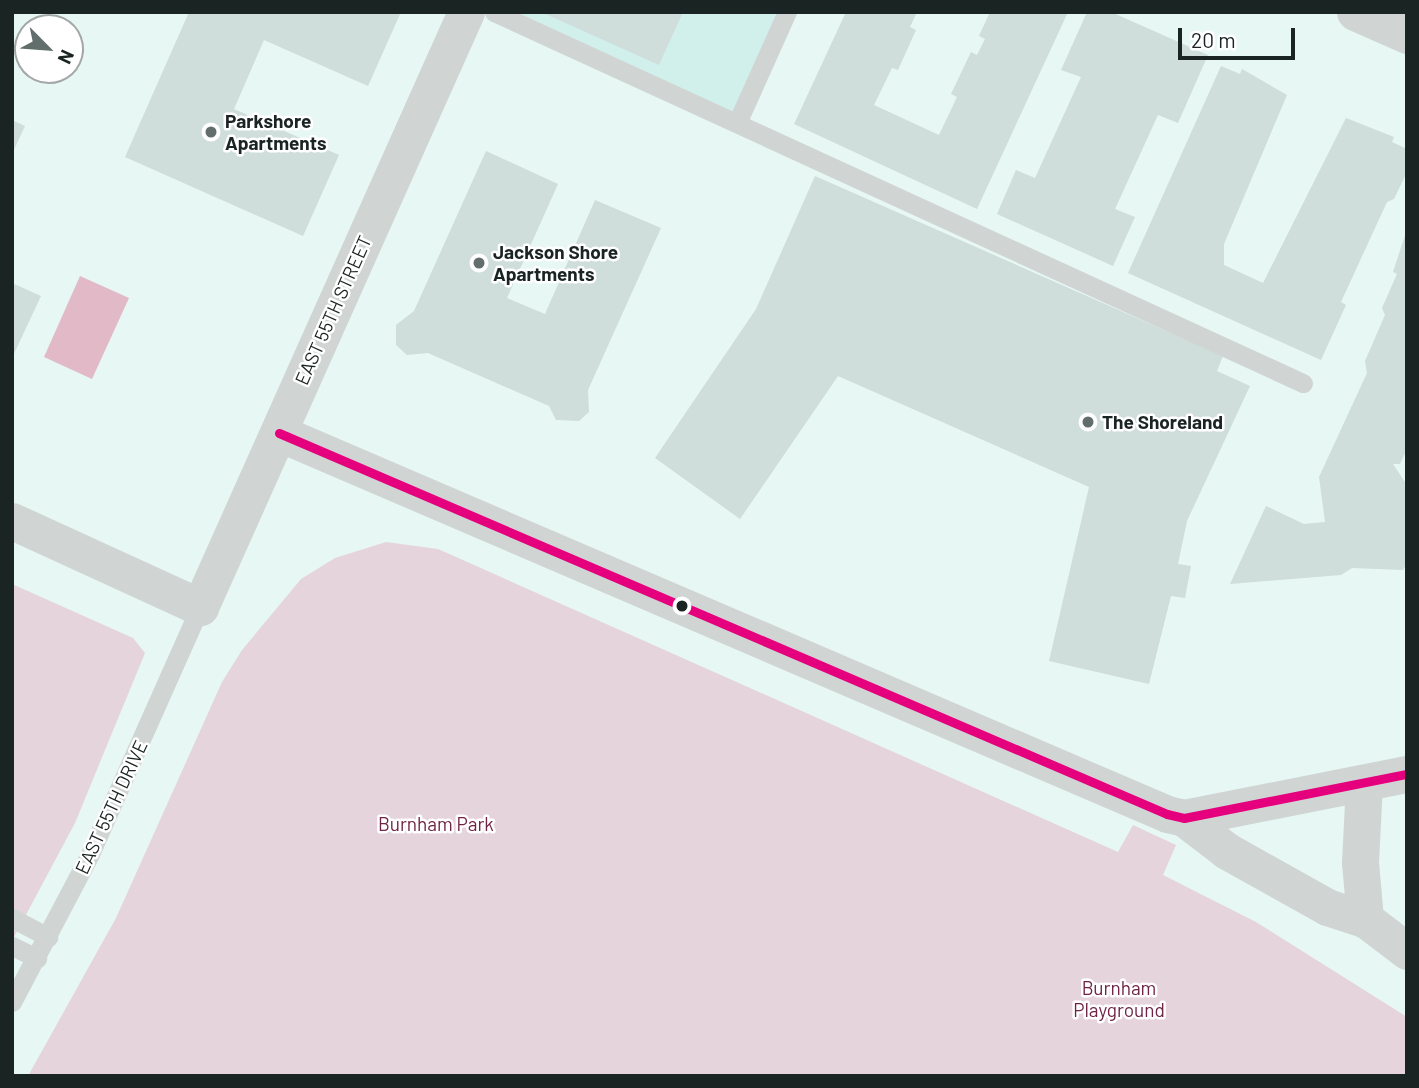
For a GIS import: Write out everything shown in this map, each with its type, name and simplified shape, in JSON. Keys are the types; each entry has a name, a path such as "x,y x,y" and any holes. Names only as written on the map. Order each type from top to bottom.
{"street":[{"path":"1355,12 1407,35"},
{"name":"EAST 55TH STREET","path":"200,607 471,13"},
{"path":"279,433 1102,789 1184,818 1238,857 1327,907 1365,919 1407,951"},
{"path":"12,521 200,607"},
{"path":"1184,818 1407,774"},
{"path":"1364,783 1360,862 1365,919"}],"lane":[{"path":"737,123 788,12"},
{"path":"471,13 737,123 1303,383"},
{"name":"EAST 55TH DRIVE","path":"12,1002 48,937 200,607"},
{"path":"12,918 48,937"},
{"path":"12,946 37,958"}],"shaded area":[{"path":"522,12 788,12 737,123 517,22"},
{"path":"80,276 129,298 92,379 44,357"}],"green space":[{"name":"Burnham Park","path":"386,542 438,549 1118,852 1133,825 1176,845 1163,875 1256,922 1407,1017 1407,1076 28,1076 116,918 222,682 242,650 301,579 335,558"},
{"path":"12,584 133,638 145,653 75,823 12,941"}],"building":[{"name":"Parkshore Apartments","path":"189,12 401,12 368,86 264,40 234,109 339,155 303,236 125,157"},
{"path":"541,12 683,12 659,65"},
{"path":"846,12 917,12 910,27 916,30 898,70 892,68 874,105 939,135 957,97 951,94 971,52 977,55 985,39 979,36 990,12 1068,12 977,209 794,124"},
{"path":"1087,12 1111,12 1208,55 1178,123 1158,115 1115,209 1135,217 1113,266 997,214 1016,170 1035,178 1081,77 1061,70"},
{"path":"1221,66 1240,74 1242,69 1287,95 1224,244 1224,265 1263,283 1346,118 1394,137 1392,142 1407,149 1407,172 1394,199 1387,202 1341,302 1346,305 1321,360 1128,273"},
{"path":"12,120 25,126 12,154"},
{"name":"Jackson Shore Apartments","path":"486,151 558,184 507,298 545,314 595,200 661,228 588,390 589,412 579,421 556,420 549,406 428,353 407,355 396,345 396,325 414,311"},
{"name":"The Shoreland","path":"815,176 1223,356 1217,371 1250,386 1187,521 1178,564 1191,566 1185,598 1171,596 1149,684 1049,661 1089,487 838,376 740,519 655,458 756,309"},
{"path":"1407,229 1407,449 1400,464 1393,464 1407,485 1407,563 1403,570 1352,568 1341,575 1230,584 1266,506 1304,524 1325,522 1319,477 1367,373 1365,361 1385,315 1382,308 1397,274 1393,272"},
{"path":"12,283 41,296 12,358"}],"transit line":[{"path":"279,433 1167,814 1184,818 1407,774"}],"place":[{"name":"Parkshore Apartments","path":"211,132"},
{"name":"Jackson Shore Apartments","path":"479,263"},
{"name":"The Shoreland","path":"1088,422"}],"park label":[{"name":"Burnham Playground","path":"1119,999"}]}
